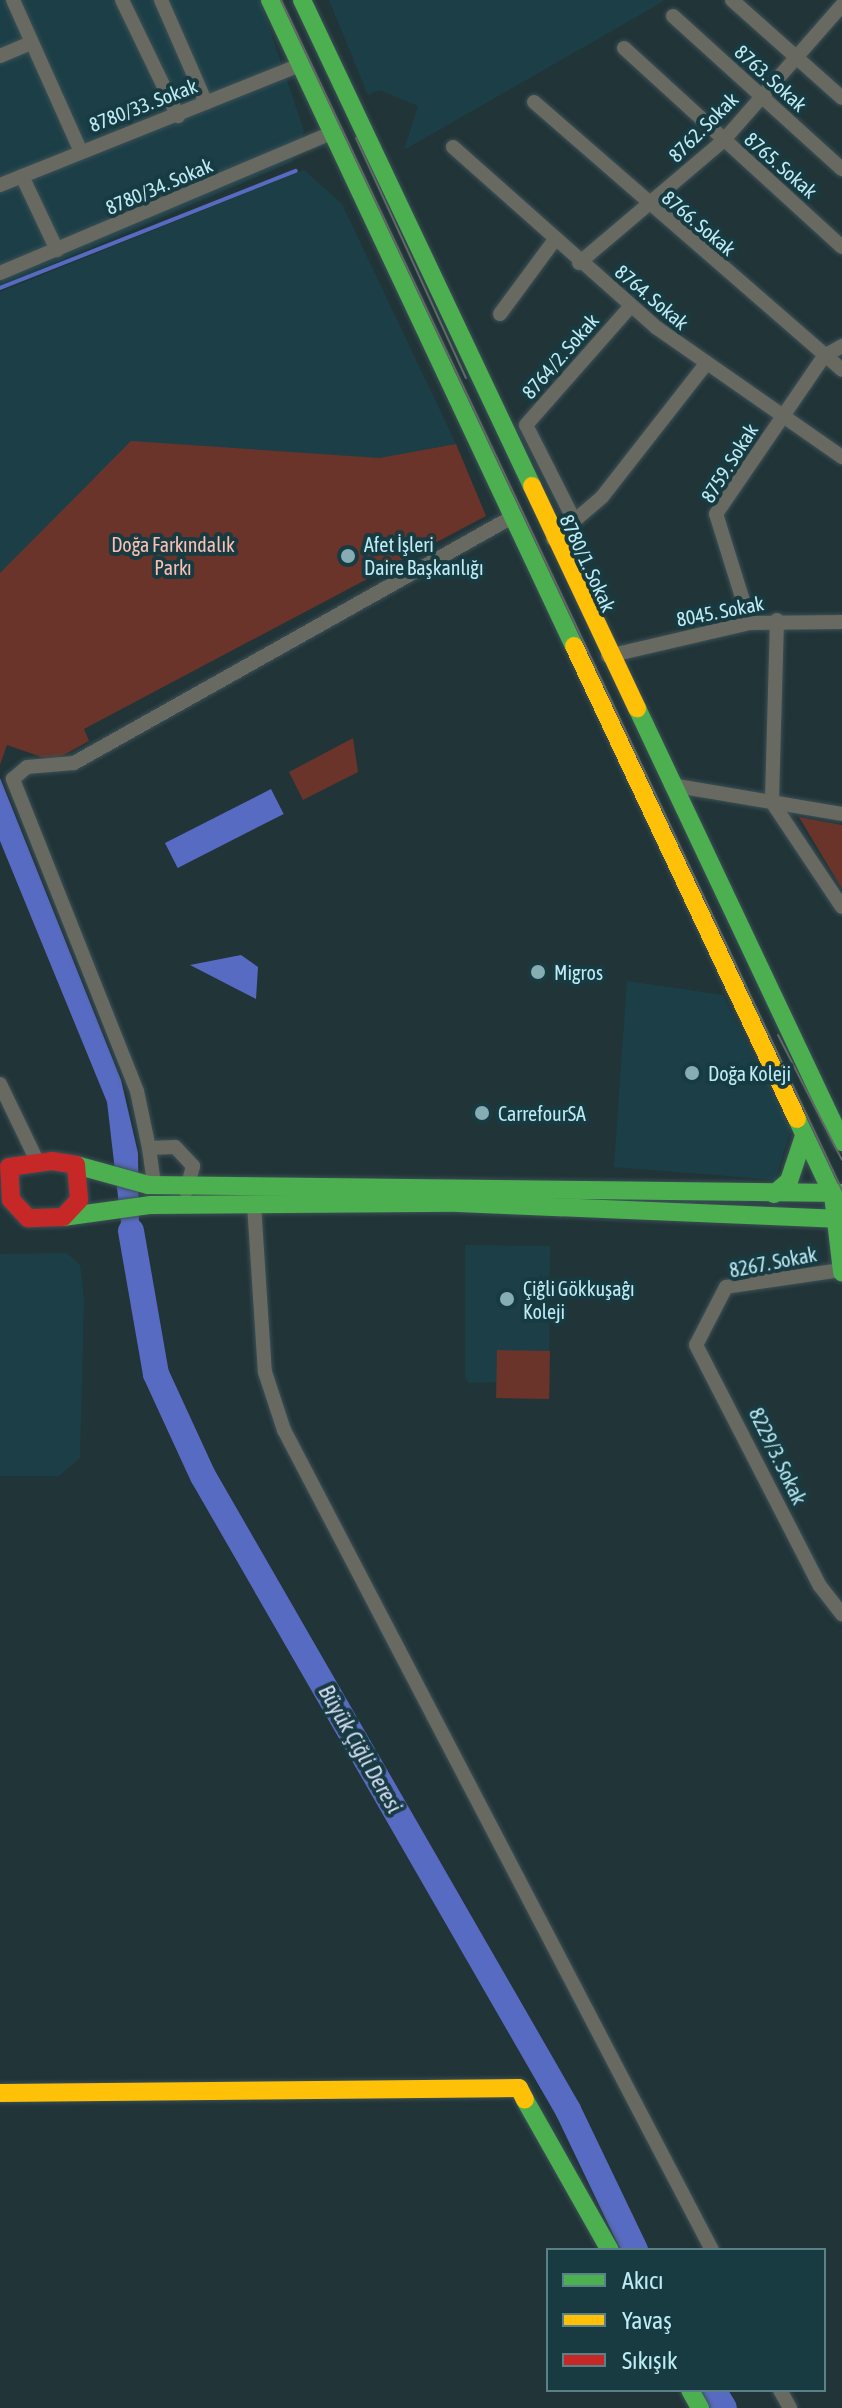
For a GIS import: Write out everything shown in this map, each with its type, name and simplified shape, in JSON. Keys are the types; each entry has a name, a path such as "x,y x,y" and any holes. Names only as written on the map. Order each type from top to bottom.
{"street":[{"path":"13,0 80,150"},
{"path":"122,0 178,116"},
{"path":"161,0 206,103"},
{"path":"270,0 804,1136 838,1194 842,1271"},
{"name":"8780/1. Sokak","path":"302,0 608,656 842,1142"},
{"path":"732,0 842,98"},
{"name":"8762. Sokak","path":"579,263 643,203 723,141 842,5"},
{"name":"8763. Sokak","path":"673,16 842,169"},
{"path":"0,56 31,43"},
{"name":"8765. Sokak","path":"624,48 842,247"},
{"name":"8780/33. Sokak","path":"0,185 80,150 178,116 300,65"},
{"name":"8766. Sokak","path":"534,102 643,203 842,370"},
{"path":"336,141 366,136"},
{"name":"8780/34. Sokak","path":"0,273 336,141"},
{"name":"8764. Sokak","path":"453,147 553,242 705,365 784,414 842,457"},
{"path":"22,176 57,250"},
{"path":"500,314 553,242"},
{"name":"8764/2. Sokak","path":"574,520 526,425 631,306"},
{"name":"8759. Sokak","path":"750,623 716,514 824,356 842,346"},
{"path":"553,539 602,497 705,365"},
{"path":"151,1185 149,1148 137,1091 13,779 27,767 74,763 514,516"},
{"path":"777,620 772,802 842,907"},
{"name":"8045. Sokak","path":"608,656 750,623 777,620 842,622"},
{"path":"670,785 842,814"},
{"path":"0,1084 6,1116 37,1161"},
{"path":"774,1194 789,1181 804,1136"},
{"path":"149,1148 175,1147 193,1166 190,1185 177,1205"},
{"path":"28,1218 11,1200 5,1168 37,1161 76,1165 151,1185 838,1194"},
{"path":"63,1217 79,1200 76,1165"},
{"path":"0,1218 63,1217 151,1205 458,1203 840,1219"},
{"path":"254,1204 265,1372 280,1423 711,2248"},
{"name":"8267. Sokak","path":"696,1345 726,1287 842,1271"},
{"name":"8229/3. Sokak","path":"696,1345 820,1586 842,1614"},
{"path":"0,2093 519,2088 609,2248"}],"shaded area":[{"path":"0,0 260,0 304,131 292,162 0,287"},
{"path":"329,0 664,1 404,150 418,106 379,90 368,95"},
{"path":"304,170 342,204 456,444 379,458 0,573 0,292"},
{"name":"Doğa Koleji","path":"627,981 723,995 791,1130 775,1180 614,1167"},
{"name":"Çiĝli Gökkuşaĝı Koleji","path":"465,1245 550,1246 549,1398 496,1398 496,1382 469,1383 465,1377"},
{"path":"67,1253 80,1265 84,1298 80,1458 59,1476 0,1476 0,1254"}],"green space":[{"name":"Doğa Farkındalık Parkı","path":"131,441 379,458 456,444 486,516 84,729 89,741 53,761 7,745 0,765 0,573"},
{"path":"353,738 358,772 303,800 289,772"},
{"path":"799,817 842,825 842,889"},
{"path":"497,1350 550,1351 549,1399 496,1398"}],"water":[{"path":"0,778 121,1080 138,1153 139,1231 122,1231 107,1102 0,841"},
{"path":"271,789 284,814 178,868 165,843"},
{"path":"241,955 258,967 256,999 190,965"}],"waterway":[{"path":"0,288 296,171"},
{"name":"Büyük Çiğli Deresi","path":"131,1231 156,1374 203,1476 568,2110 634,2248"},
{"name":"Büyük Çiğli Deresi","path":"714,2392 724,2408"}],"tram line":[{"path":"281,0 842,1190"},
{"path":"356,138 466,378"},
{"path":"778,1035 842,1160"}],"traffic: fast":[{"path":"270,0 574,646"},
{"path":"302,0 532,486"},
{"path":"637,708 842,1142"},
{"path":"797,1119 833,1195 842,1272"},
{"path":"774,1194 789,1181 804,1136"},
{"path":"76,1165 148,1185 842,1193"},
{"path":"63,1217 151,1205 458,1203 842,1219"},
{"path":"525,2100 609,2248"},
{"path":"691,2392 700,2408"}],"traffic: slow":[{"path":"532,486 637,708"},
{"path":"574,646 797,1119"},
{"path":"0,2093 519,2088 525,2100"}],"traffic: jam":[{"path":"52,1161 76,1165 79,1200 63,1217 28,1218 11,1200 9,1167 52,1161"}],"place":[{"name":"Afet İşleri Daire Başkanlığı","path":"348,556"},
{"name":"Migros","path":"538,972"},
{"name":"Doğa Koleji","path":"692,1073"},
{"name":"CarrefourSA","path":"482,1113"},
{"name":"Çiĝli Gökkuşaĝı Koleji","path":"507,1299"}]}
